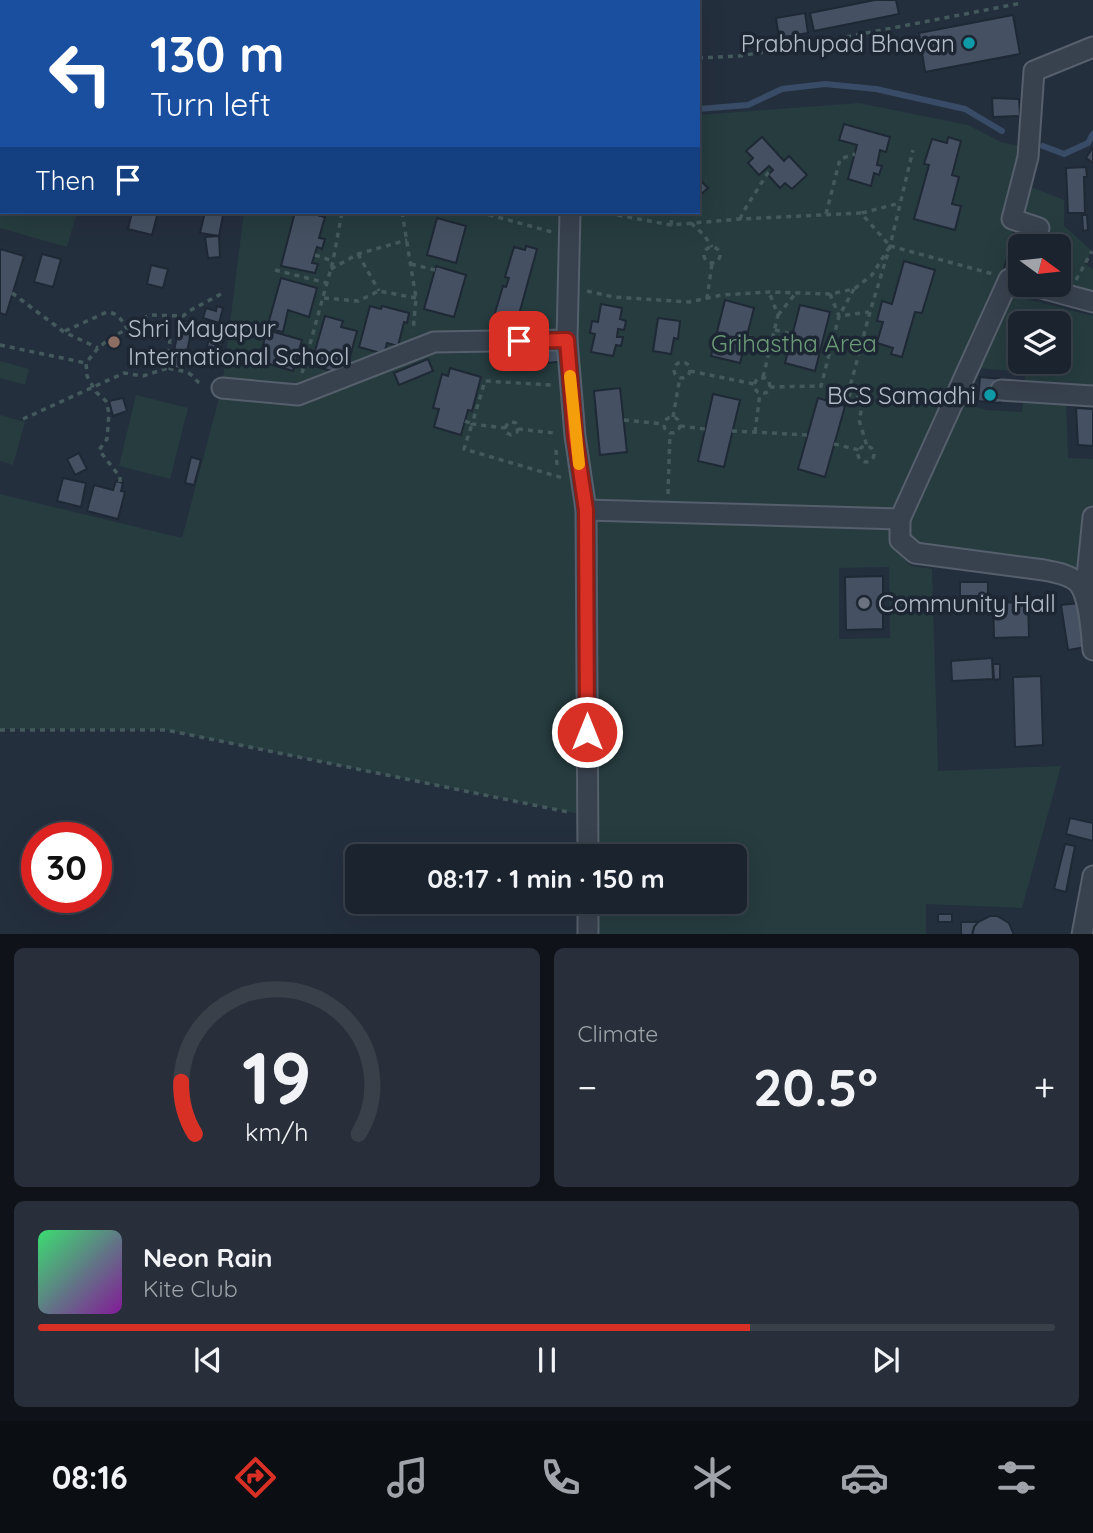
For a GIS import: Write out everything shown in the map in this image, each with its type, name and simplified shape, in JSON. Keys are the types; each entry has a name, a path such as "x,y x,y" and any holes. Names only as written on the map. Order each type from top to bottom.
{"street":[{"path":"1038,234 1040,228 1012,219 1028,157 1034,71 1093,47"},
{"path":"570,214 567,340 575,436 586,510 588,844"},
{"path":"1008,295 900,519 900,540 915,553 1063,574 1079,583 1085,597"},
{"path":"1071,297 1093,302"},
{"path":"222,387 298,395 434,342 567,340"},
{"path":"1001,390 1093,396"},
{"path":"586,510 900,519"},
{"path":"1093,517 1085,597 1093,650"},
{"path":"1082,934 1093,876"},
{"path":"588,914 588,934"}],"path":[{"path":"700,58 778,50 1022,2"},
{"path":"848,394 890,246 913,150"},
{"path":"826,214 841,159 855,154"},
{"path":"740,219 771,168"},
{"path":"612,214 671,225 862,213 900,203"},
{"path":"862,213 890,246 1008,279"},
{"path":"298,395 300,377 333,261 342,214"},
{"path":"402,214 416,298 411,352"},
{"path":"486,214 569,237"},
{"path":"671,225 672,214"},
{"path":"691,223 720,253 719,259 712,263"},
{"path":"331,269 358,254 407,240"},
{"path":"821,386 839,316 854,289 872,275 890,246"},
{"path":"712,247 705,249 704,254 706,260 712,263"},
{"path":"1071,290 1092,251"},
{"path":"358,254 379,291"},
{"path":"315,255 333,261"},
{"path":"707,299 712,263"},
{"path":"411,264 435,270"},
{"path":"275,270 327,283"},
{"path":"569,288 614,297 690,302 722,295 769,292 830,294 854,289"},
{"path":"324,298 358,301 379,291 416,298"},
{"path":"769,292 778,314"},
{"path":"12,293 64,332 98,348"},
{"path":"763,377 778,314 796,293"},
{"path":"120,482 120,477 99,450 107,439 109,412 106,401 87,376 86,363 98,348 113,336 137,325 149,315 183,316 221,294"},
{"path":"830,294 839,316"},
{"path":"64,332 107,312 121,318 127,329"},
{"path":"839,316 870,312"},
{"path":"183,316 185,322"},
{"path":"140,320 154,330 164,329 169,332 167,368"},
{"path":"775,330 792,334"},
{"path":"747,336 772,342"},
{"path":"0,345 86,363"},
{"path":"680,377 674,371 678,363 685,362 690,371"},
{"path":"23,419 124,373 143,376 167,368 187,372 196,382 222,387"},
{"path":"690,371 754,384"},
{"path":"680,377 685,377 690,371"},
{"path":"673,416 680,377"},
{"path":"763,377 769,381 770,387 769,391 760,393 754,389 754,384 758,378 763,377"},
{"path":"552,397 551,385 485,381 464,449 581,484"},
{"path":"770,387 821,386 864,398 859,420 867,446 874,452 873,458 864,462 858,456 859,450 867,446"},
{"path":"755,432 760,393"},
{"path":"668,494 670,433 664,424 666,419 673,416"},
{"path":"670,433 676,432 680,426 678,419 673,416"},
{"path":"624,420 664,424"},
{"path":"465,421 505,428"},
{"path":"508,423 517,425 516,433 511,435 505,432 505,428 508,423"},
{"path":"680,426 705,429"},
{"path":"517,429 554,433 557,465"},
{"path":"732,431 807,435"},
{"path":"834,444 859,450"},
{"path":"0,730 166,730 587,815"}],"green space":[{"name":"Grihastha Area","path":"859,103 968,125 1001,142 1024,147 1016,225 1014,234 1008,234 1005,272 895,510 590,499 573,496 576,513 579,814 166,730 0,729 0,494 182,538 222,387 244,214 700,214 700,115"},
{"path":"1026,185 1064,200 1064,226 1092,251 1085,264 1093,269 1093,295 1071,289 1071,234 1031,234 1018,215"},
{"path":"0,214 76,214 67,247 0,228"},
{"path":"1010,298 1023,298 1093,316 1093,385 1025,381 1025,374 1071,374 1071,311 1008,311 1008,371 977,368"},
{"path":"0,361 29,369 25,385 0,378"},
{"path":"136,395 188,408 170,479 119,466"},
{"path":"1023,398 1066,401 1068,458 1093,459 1093,517 1081,575 918,545 908,536 909,516 960,403 987,410 1022,412"},
{"path":"0,415 25,422 13,465 0,461"},
{"path":"597,518 889,529 889,544 911,566 932,569 938,771 1061,766 1022,908 926,904 926,934 596,934 596,914 747,914 747,844 596,844","holes":["889,567 890,638 839,639 839,568"]}],"building":[{"path":"875,0 896,0 899,14 814,31 810,13"},
{"path":"805,13 808,33 779,38 776,18"},
{"name":"Prabhupad Bhavan","path":"1013,15 1020,54 925,72 919,33"},
{"path":"992,98 1019,99 1020,116 993,117"},
{"path":"844,124 890,137 886,152 880,150 877,165 882,166 879,175 874,173 871,186 848,179 857,145 839,140"},
{"path":"762,137 784,161 789,156 807,175 792,189 785,183 780,188 768,175 773,170 769,166 759,175 748,163 753,158 746,151"},
{"path":"948,137 961,141 952,175 959,177 952,204 961,206 955,230 914,219 929,165 924,164 932,139 947,143"},
{"path":"1093,147 1093,163 1086,158"},
{"path":"1086,167 1085,213 1068,213 1066,168"},
{"path":"700,180 708,188 700,195"},
{"path":"132,214 157,214 152,235 128,229"},
{"path":"205,214 223,215 219,236 200,233"},
{"path":"294,214 325,217 319,238 325,239 322,249 317,247 312,263 318,264 315,273 281,266"},
{"path":"1082,215 1087,215 1088,230 1083,231"},
{"path":"437,218 466,226 456,263 427,255"},
{"path":"1016,225 1032,229 1031,234 1014,234"},
{"path":"219,236 220,257 208,258 205,237"},
{"path":"526,246 537,249 518,318 494,316 503,286 506,287 509,278 505,277 514,247 525,250"},
{"path":"0,249 24,256 6,315 0,313"},
{"path":"42,254 61,259 53,287 34,282"},
{"path":"1008,254 1008,270 1004,269"},
{"path":"904,261 935,270 922,313 915,312 902,357 891,354 893,348 874,342 875,338 878,339 883,322 877,321 882,301 892,304"},
{"path":"151,265 168,269 163,288 147,284"},
{"path":"436,266 466,275 454,317 424,309"},
{"path":"281,278 317,288 309,317 288,310 283,332 267,328"},
{"path":"725,300 754,308 740,363 711,356"},
{"path":"601,304 622,308 620,319 626,321 624,330 618,329 617,337 623,337 621,346 616,345 613,356 591,352 595,334 590,333 592,321 598,322"},
{"path":"800,305 830,312 815,371 785,363"},
{"path":"217,306 223,308 219,323 203,318 206,308 216,311"},
{"path":"370,306 381,309 382,306 409,313 398,346 387,343 384,354 359,347"},
{"path":"325,316 343,321 341,327 357,331 345,375 311,365"},
{"path":"658,318 680,321 678,339 674,338 671,354 653,351"},
{"path":"180,320 193,323 183,370 171,367"},
{"path":"267,330 302,340 293,371 259,361"},
{"path":"211,332 221,335 219,341 223,342 221,348 217,346 216,352 206,350"},
{"path":"547,350 564,350 565,361 548,363"},
{"path":"428,359 433,371 399,385 394,373"},
{"path":"450,368 481,377 472,411 468,410 461,435 434,427 439,409 433,408 442,374 448,376"},
{"name":"BCS Samadhi","path":"980,377 1002,379 1000,403 978,401"},
{"path":"620,388 627,452 600,455 594,391"},
{"path":"713,394 740,400 724,467 698,461"},
{"path":"123,398 127,411 113,416 109,401"},
{"path":"818,398 845,406 825,477 798,469"},
{"path":"1076,408 1093,409 1093,446 1078,445"},
{"path":"79,453 87,469 75,475 67,459"},
{"path":"191,457 201,460 194,485 185,483"},
{"path":"63,478 86,483 81,507 57,501"},
{"path":"116,481 123,483 121,491 125,492 118,519 87,511 94,485 113,490"},
{"name":"Community Hall","path":"883,576 883,629 846,630 845,577"},
{"path":"960,582 988,582 988,596 960,596"},
{"path":"1028,602 1029,637 994,638 993,603"},
{"path":"1079,603 1086,647 1068,650 1061,605"},
{"path":"992,658 993,679 952,681 951,661"},
{"path":"993,664 1000,664 1000,679 994,680"},
{"path":"1041,676 1043,745 1015,747 1013,677"},
{"path":"1070,818 1093,823 1093,841 1066,834"},
{"path":"1065,844 1075,846 1066,892 1054,889"},
{"path":"938,914 952,914 952,922 938,922"},
{"path":"990,916 997,916 1009,923 1014,934 972,934 978,922"},
{"path":"961,922 978,922 972,934 961,934"}],"waterway":[{"path":"700,109 748,105 782,89 825,84 876,89 965,109 1002,131"},
{"path":"1043,146 1064,154 1088,143 1093,134"}],"slow traffic":[{"path":"570,376 579,464"}],"place":[{"name":"Prabhupad Bhavan","path":"969,43"},
{"name":"Shri Mayapur International School","path":"114,342"},
{"name":"BCS Samadhi","path":"990,395"},
{"name":"Community Hall","path":"864,603"}],"route":[{"path":"519,341 567,340 575,436 586,510 587,732"}]}
